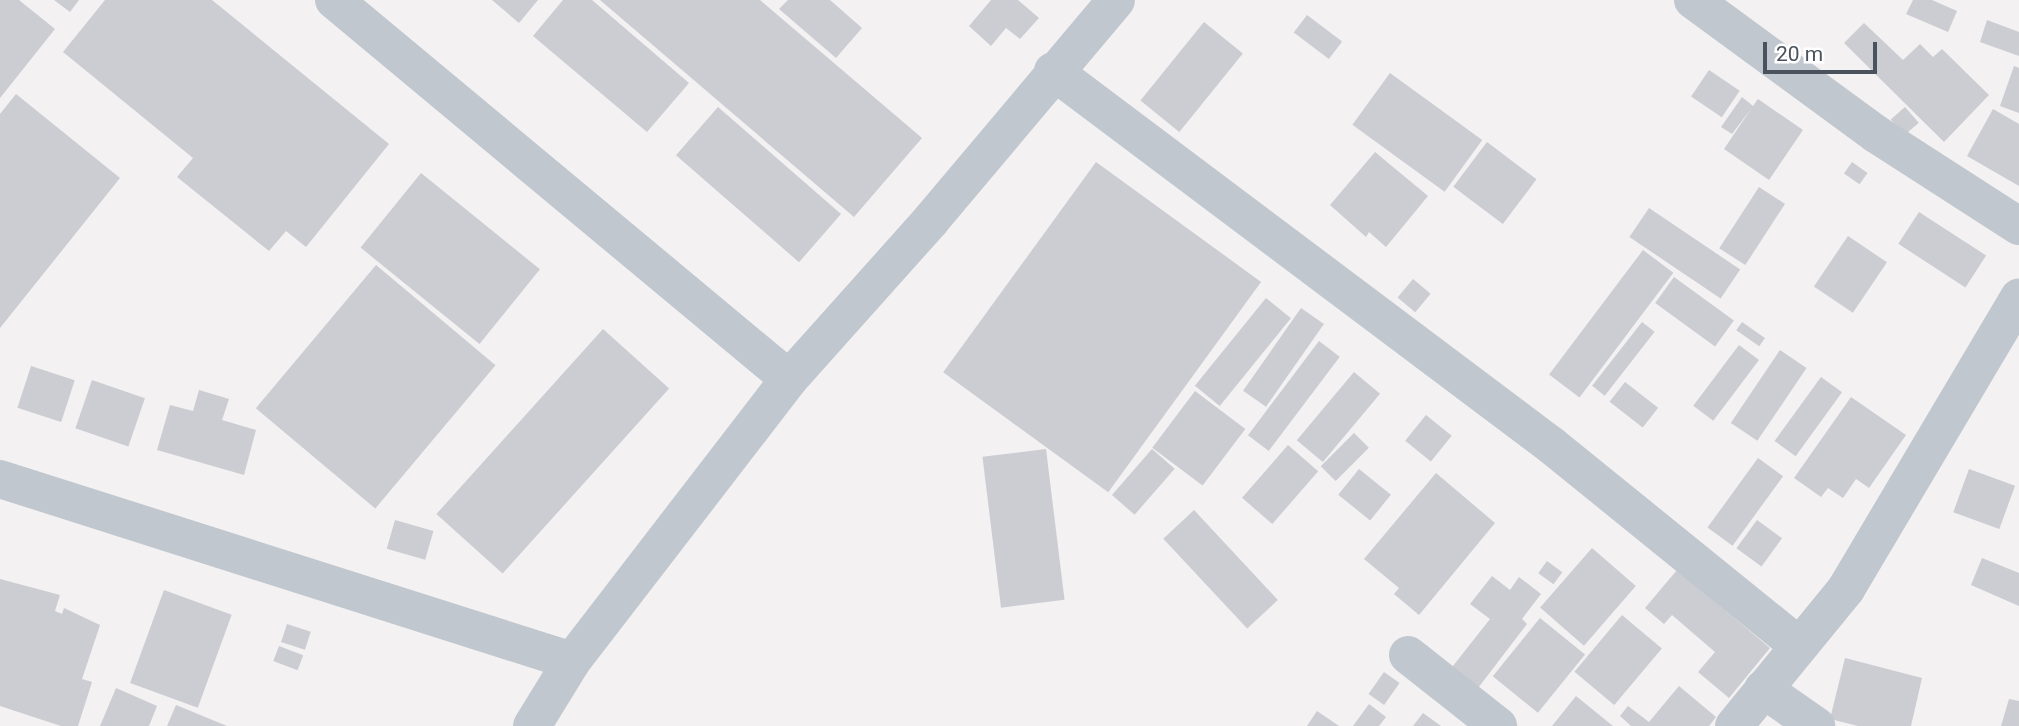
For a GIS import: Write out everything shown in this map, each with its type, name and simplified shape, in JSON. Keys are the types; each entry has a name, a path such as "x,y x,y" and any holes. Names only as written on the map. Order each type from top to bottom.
{"street":[{"path":"334,0 789,379"},
{"path":"532,726 572,661 789,379 931,220 1053,71 1116,0"},
{"path":"1693,0 1876,134 2019,226"},
{"path":"1053,71 1551,445 1799,646"},
{"path":"1734,726 1846,589 2019,298"},
{"path":"0,478 572,661"},
{"path":"1408,655 1498,726"},
{"path":"1763,689 1816,726"}],"building":[{"path":"0,0 19,0 55,29 0,98"},
{"path":"54,0 79,0 70,12"},
{"path":"105,0 212,0 389,144 306,247 286,231 269,251 177,177 193,158 63,52"},
{"path":"492,0 538,0 519,23"},
{"path":"563,0 592,0 689,83 647,132 533,36"},
{"path":"600,0 760,0 922,138 854,217"},
{"path":"788,0 830,0 862,28 836,58 779,9"},
{"path":"991,0 1018,0 1039,18 1020,39 1006,28 991,46 969,26"},
{"path":"1913,0 1932,0 1957,11 1948,32 1906,14"},
{"path":"1307,15 1342,41 1329,59 1294,33"},
{"path":"1987,20 2019,32 2019,56 1980,42"},
{"path":"1204,22 1243,53 1179,132 1140,100"},
{"path":"1864,23 1903,60 1920,44 1933,57 1942,49 1989,95 1944,142 1844,43"},
{"path":"2014,66 2019,68 2019,113 2000,106"},
{"path":"1709,70 1740,91 1722,117 1691,97"},
{"path":"1390,73 1482,140 1445,192 1352,125"},
{"path":"16,94 120,178 0,328 0,114"},
{"path":"1742,97 1753,106 1758,99 1803,130 1769,180 1724,149 1751,109 1732,134 1721,127"},
{"path":"718,107 841,214 799,262 676,155"},
{"path":"1905,107 1919,123 1904,135 1891,119"},
{"path":"1993,109 2019,124 2019,186 1967,156"},
{"path":"1487,142 1537,179 1503,224 1453,187"},
{"path":"1375,152 1428,196 1386,247 1369,232 1366,237 1330,205"},
{"path":"1096,162 1261,282 1108,492 943,372"},
{"path":"1852,162 1868,173 1860,184 1844,173"},
{"path":"421,173 540,269 479,344 361,248"},
{"path":"1759,187 1785,204 1745,265 1719,248"},
{"path":"1649,208 1740,270 1721,299 1629,237"},
{"path":"1919,212 1986,256 1965,287 1898,244"},
{"path":"1848,236 1887,262 1853,313 1814,287"},
{"path":"1643,250 1673,273 1579,397 1549,375"},
{"path":"376,265 496,365 375,509 256,408"},
{"path":"1674,277 1734,320 1715,346 1655,303"},
{"path":"1413,279 1431,294 1415,312 1398,297"},
{"path":"1266,298 1291,318 1220,406 1195,386"},
{"path":"1301,308 1324,324 1266,407 1243,391"},
{"path":"1642,322 1655,332 1605,396 1592,386"},
{"path":"1742,322 1765,338 1759,346 1736,330"},
{"path":"603,329 669,389 503,574 436,514"},
{"path":"1319,341 1340,357 1269,451 1248,435"},
{"path":"1739,345 1759,360 1713,421 1693,406"},
{"path":"1780,350 1807,368 1757,441 1731,423"},
{"path":"31,366 75,380 61,422 17,408"},
{"path":"1354,372 1380,394 1323,462 1297,440"},
{"path":"1821,377 1842,392 1796,456 1775,441"},
{"path":"92,380 145,398 128,446 75,428"},
{"path":"1625,382 1658,408 1643,428 1610,402"},
{"path":"199,390 229,399 222,420 256,430 244,475 157,450 170,405 193,411"},
{"path":"1195,391 1245,429 1203,486 1152,448"},
{"path":"1851,397 1906,435 1869,488 1856,479 1843,498 1828,488 1821,497 1794,478"},
{"path":"1426,415 1452,436 1431,461 1405,441"},
{"path":"1354,433 1369,448 1336,481 1321,466"},
{"path":"1288,445 1318,471 1272,524 1242,498"},
{"path":"1046,449 1065,600 1001,608 982,457"},
{"path":"1152,449 1175,469 1135,515 1112,495"},
{"path":"1758,458 1783,476 1733,546 1707,528"},
{"path":"1359,469 1391,495 1370,520 1338,495"},
{"path":"1969,469 2015,486 1999,529 1953,512"},
{"path":"1436,473 1495,523 1419,615 1394,594 1399,588 1364,559"},
{"path":"1194,510 1278,600 1247,629 1163,539"},
{"path":"395,520 433,531 425,560 387,549"},
{"path":"1757,520 1782,538 1762,567 1736,548"},
{"path":"1592,548 1636,586 1584,646 1540,608"},
{"path":"1982,558 2019,573 2019,606 1971,585"},
{"path":"1547,561 1562,572 1554,584 1538,573"},
{"path":"1677,570 1770,648 1729,698 1698,672 1715,652 1672,615 1664,624 1645,608"},
{"path":"1492,576 1510,590 1519,577 1541,594 1522,619 1527,624 1475,692 1449,671 1490,619 1470,604"},
{"path":"0,579 60,595 55,611 62,614 64,608 100,625 82,679 92,682 78,726 61,726 0,706"},
{"path":"164,590 232,615 198,708 130,683"},
{"path":"1622,615 1662,648 1614,705 1574,672"},
{"path":"1540,618 1585,655 1538,713 1493,676"},
{"path":"287,624 311,632 305,650 281,642"},
{"path":"279,646 303,655 298,670 273,661"},
{"path":"1845,658 1922,678 1911,726 1858,726 1830,719"},
{"path":"1384,672 1400,683 1384,705 1369,694"},
{"path":"1679,686 1716,717 1709,726 1631,726 1620,716 1628,706 1649,722"},
{"path":"116,688 157,706 149,726 100,726"},
{"path":"1576,696 1613,726 1552,726"},
{"path":"2009,699 2019,701 2019,726 2001,726"},
{"path":"1369,704 1386,717 1379,726 1353,726"},
{"path":"176,705 227,726 167,726"},
{"path":"1317,711 1339,726 1307,726"},
{"path":"1423,713 1441,726 1413,726"}]}
